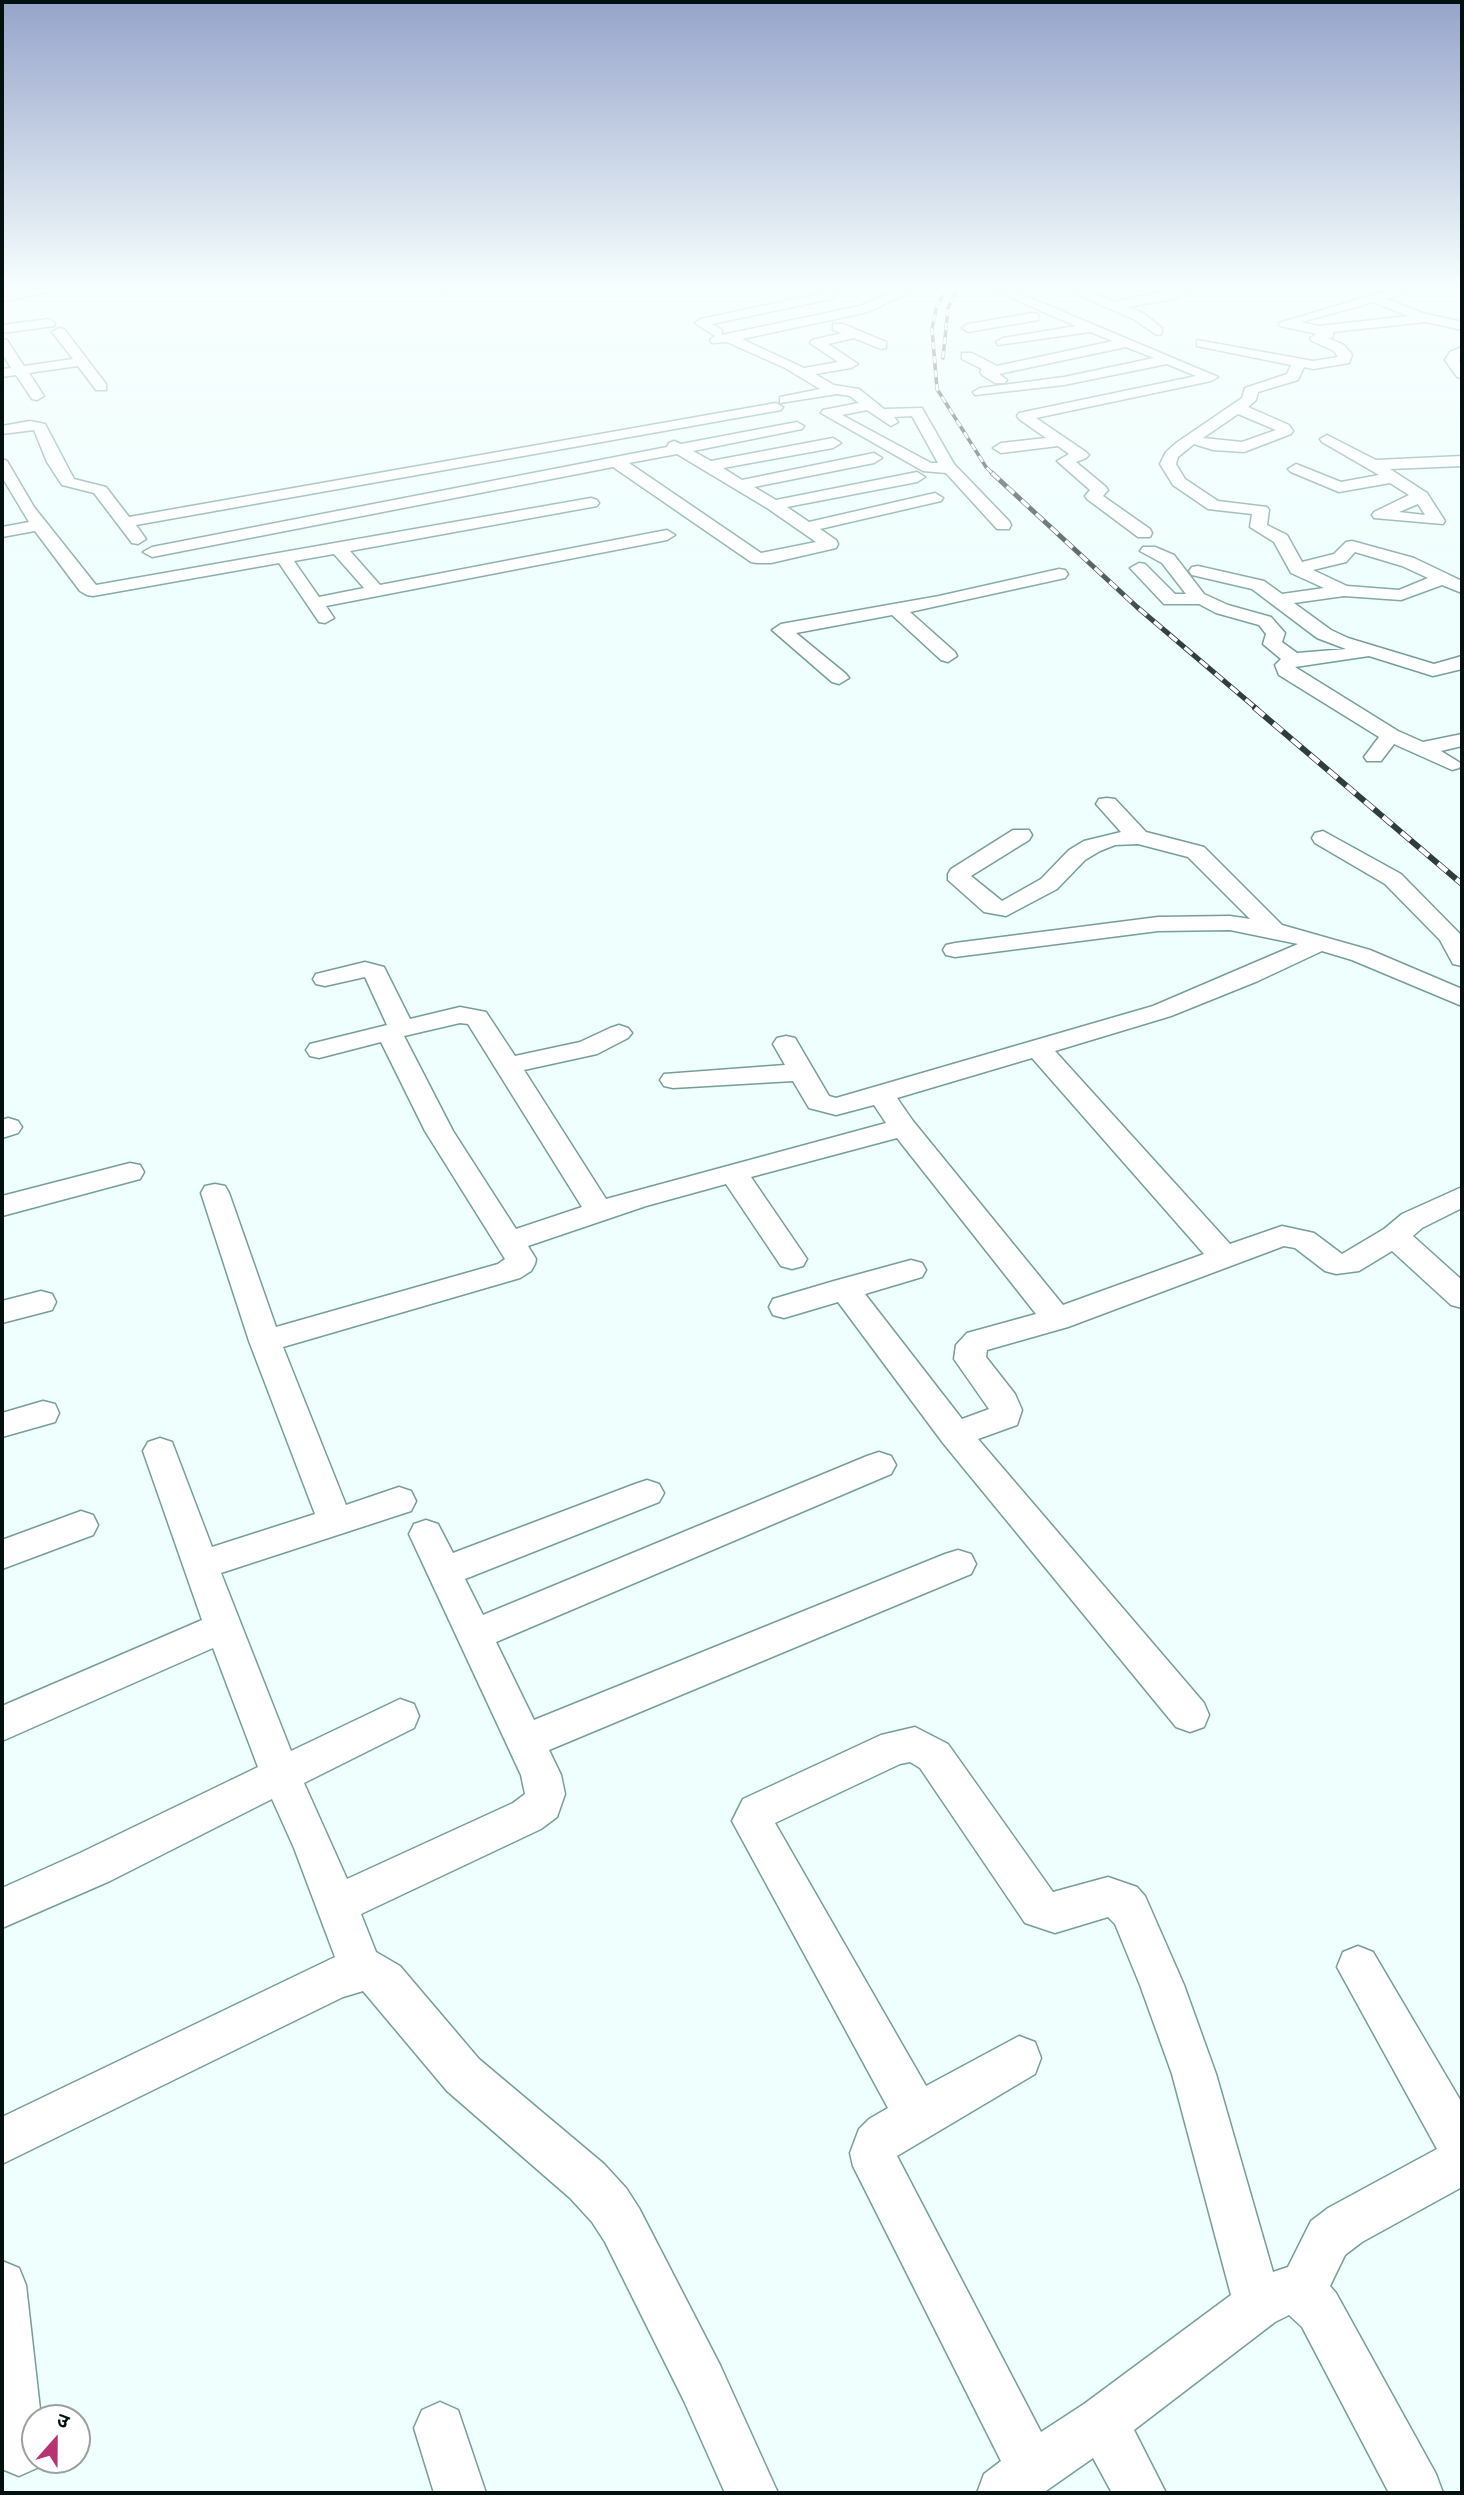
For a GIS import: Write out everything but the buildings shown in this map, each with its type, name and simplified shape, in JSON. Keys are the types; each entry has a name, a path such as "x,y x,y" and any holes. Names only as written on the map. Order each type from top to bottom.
{"street":[{"path":"126,523 646,429 742,405"},
{"path":"871,405 880,413"},
{"path":"1074,405 1024,416 1081,455 1060,460 1065,461 1100,490 1093,496 1144,533"},
{"path":"1241,405 1191,439 1168,460 1169,470 1185,487 1214,506 1261,510 1258,527 1282,539 1296,567 1344,591"},
{"path":"1191,439 1213,445 1244,447 1286,431 1237,408"},
{"path":"948,467 928,468 828,413 917,411 948,467 1003,525"},
{"path":"536,449 530,440 534,436 631,418 773,505 830,544 771,558 757,558 618,462"},
{"path":"2,430 30,425 40,427 55,462 68,482 100,490 156,556 797,426"},
{"path":"1011,428 1036,425"},
{"path":"1326,439 1373,465 1420,496"},
{"path":"1001,447 1060,440"},
{"path":"711,466 833,443"},
{"path":"740,485 874,458"},
{"path":"1373,465 1462,461"},
{"path":"1296,469 1339,487 1391,478"},
{"path":"4,472 20,509 39,525 86,587 93,591 591,503"},
{"path":"773,505 916,477"},
{"path":"804,528 935,498"},
{"path":"545,511 594,550"},
{"path":"2,532 39,525"},
{"path":"467,525 508,566"},
{"path":"1273,584 1296,567 1348,554 1362,530"},
{"path":"421,533 459,575"},
{"path":"315,603 667,535"},
{"path":"1352,546 1408,562 1462,588"},
{"path":"338,548 376,591"},
{"path":"284,558 326,619"},
{"path":"1198,598 1170,600 1144,559 1168,559 1198,598 1222,609 1265,621 1276,633 1272,644 1293,659"},
{"path":"1198,571 1248,582 1401,596 1443,579"},
{"path":"839,678 781,630 785,627 896,609 1059,574"},
{"path":"1273,584 1331,638 1433,670 1450,668 1462,662"},
{"path":"896,609 948,656"},
{"path":"1367,651 1293,659 1284,665 1286,671 1391,735 1452,765"},
{"path":"1374,757 1391,735"},
{"path":"1421,749 1462,740"},
{"path":"1107,804 1138,837"},
{"path":"1021,835 960,874 960,880 992,907 1010,907 1049,884 1077,855 1092,846 1112,839 1138,837 1196,852 1275,930"},
{"path":"1323,838 1393,879 1451,937 1462,960"},
{"path":"955,950 1170,923 1230,923 1275,930 1320,943 1391,967 1462,998"},
{"path":"786,1044 819,1102 828,1106 843,1105 1162,1011 1249,976 1320,943"},
{"path":"265,1341 509,1271 520,1264 521,1259 439,1131 395,1030 375,972 365,969 325,979"},
{"path":"319,1050 395,1030 473,1014 598,1210"},
{"path":"508,1066 588,1048 619,1034"},
{"path":"1037,1047 1225,1258"},
{"path":"673,1080 802,1072"},
{"path":"881,1094 903,1127 1058,1319"},
{"path":"509,1242 598,1210 903,1127"},
{"path":"2,1206 130,1172"},
{"path":"733,1173 792,1259"},
{"path":"215,1193 265,1341 335,1522"},
{"path":"955,1434 1005,1416 1003,1403 970,1359 972,1345 978,1341 1058,1319 1282,1236 1304,1240 1330,1261 1343,1265 1394,1236 1412,1221 1462,1196"},
{"path":"1394,1236 1462,1297"},
{"path":"784,1307 911,1270"},
{"path":"845,1289 955,1434 1191,1714"},
{"path":"2,1312 40,1302"},
{"path":"2,1425 43,1413"},
{"path":"160,1451 223,1627 361,1969"},
{"path":"474,1635 879,1465"},
{"path":"443,1572 647,1493"},
{"path":"200,1565 399,1501"},
{"path":"2,1555 81,1525"},
{"path":"336,1905 537,1810 543,1804 545,1794 541,1775 426,1534"},
{"path":"525,1742 958,1564"},
{"path":"2,1724 223,1627"},
{"path":"2,1908 95,1867 400,1716"},
{"path":"917,2115 752,1824 757,1812 895,1747 915,1744 934,1756 1040,1909 1055,1913 1108,1897 1122,1901 1130,1910 1162,1985 1279,2300"},
{"path":"1019,2058 885,2135 875,2145 873,2154 876,2166 1018,2481 1279,2300 1328,2238 1345,2225 1460,2160 1460,2145 1456,2136 1358,1967"},
{"path":"2,2141 333,1979 361,1969 375,1973 385,1981 463,2075 587,2181 609,2205 622,2225 702,2384 752,2493"},
{"path":"2,2285 19,2450"},
{"path":"1279,2300 1310,2299 1319,2310 1417,2493"},
{"path":"1102,2422 1140,2493"},
{"path":"440,2428 460,2493"}],"railway":[{"path":"947,405 992,473"},
{"path":"992,473 1137,607 1257,709"},
{"path":"1255,708 1462,884"}]}
